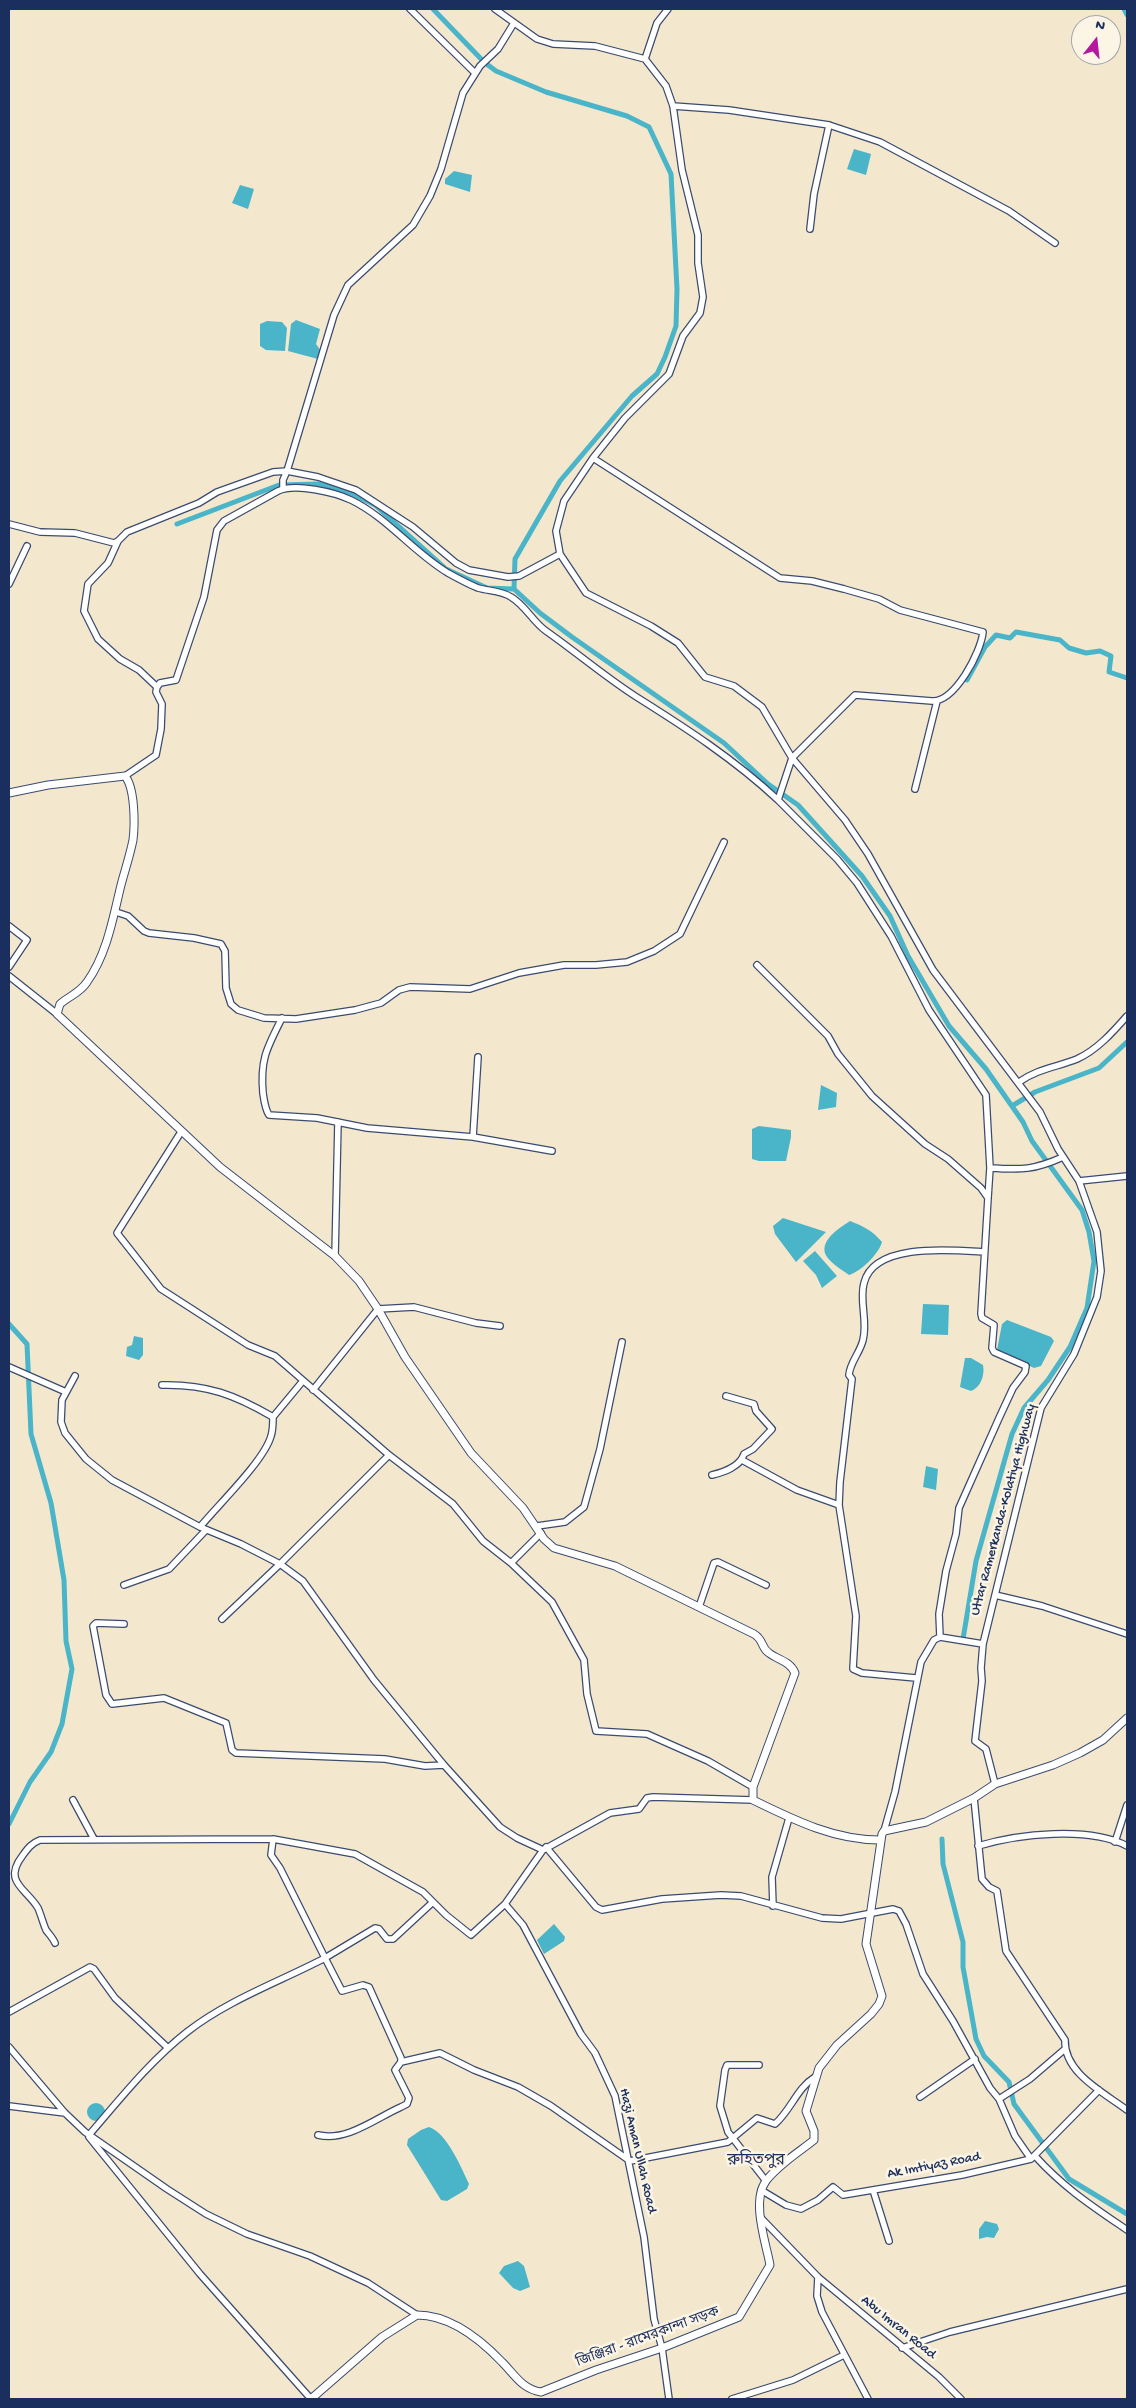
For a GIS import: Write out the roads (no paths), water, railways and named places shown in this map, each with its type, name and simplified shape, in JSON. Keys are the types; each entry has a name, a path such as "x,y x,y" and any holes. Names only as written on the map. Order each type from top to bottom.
{"main road":[{"path":"9,793 48,785 125,776 130,785 134,813 133,840 116,912 99,962 86,984 76,995 60,1004 57,1014 146,1096 220,1168 335,1256 359,1281 378,1309 404,1357 472,1453 554,1548 615,1566 699,1607 761,1638 767,1652 789,1664 795,1673 753,1787 753,1800 789,1818 845,1838 880,1840"},
{"path":"884,1831 926,1822 974,1798 995,1784 1053,1765 1080,1753 1103,1740 1127,1718"},
{"name":"জিঞ্জিরা - রামেরকান্দা সড়ক","path":"417,2315 448,2321 467,2332 494,2354 520,2382 533,2391 541,2392 596,2370 662,2348 734,2320 742,2314 770,2265 761,2218 761,2190 766,2181 814,2140 814,2131 806,2111 815,2077 824,2060 837,2044 872,2014 879,2004 881,1988 866,1944 880,1840 884,1831"},
{"path":"311,2399 382,2337 417,2315"}],"street":[{"path":"410,9 475,73"},
{"path":"495,9 537,39 553,44 595,46 645,59 657,24 668,9"},
{"path":"283,485 334,315 345,291 413,225 436,184 463,93 480,66 498,49 514,23"},
{"name":"Uttar Ramerkanda-Kolatiya Highway","path":"645,59 666,86 673,106 682,170 698,235 698,263 702,280 702,307 683,336 669,374 626,418 593,458 562,506 556,531 560,554 586,593 678,643 705,676 734,686 762,707 792,758 845,820 868,854 933,970 1040,1112 1063,1157 1079,1181 1097,1232 1102,1271 1097,1297 1074,1354 1041,1408 983,1644 982,1681 974,1741 986,1749 995,1784"},
{"path":"673,106 729,110 829,125 880,142 1009,211 1055,243"},
{"path":"810,229 814,194 829,125"},
{"path":"593,458 780,578 812,581 844,589 879,599 900,610 983,632 982,645 960,683 937,702 915,789"},
{"path":"157,687 140,670 120,659 98,640 84,612 88,584 108,563 118,541 127,532 199,503 217,492 273,472 287,471 318,477 356,490 412,527 456,563 469,570 508,577 519,576 560,554"},
{"path":"125,776 152,759 158,750 162,704 156,692 157,687 160,683 176,680 184,660 204,597 216,530 224,521 283,485 321,491 351,500 384,520 429,560 449,573 476,587 511,597 540,627 634,695 702,737 741,766 778,799 837,859 856,883 891,936 929,1010 986,1095 990,1168 981,1314 982,1318 994,1325 992,1348 994,1352 1026,1366 1025,1372 1013,1388 959,1508 956,1534 946,1571 939,1614 940,1637"},
{"path":"9,524 40,532 75,533 107,542 118,541"},
{"path":"9,584 28,546"},
{"path":"778,799 792,758 855,695 937,702"},
{"path":"116,912 128,916 144,931 149,933 194,938 221,944 225,951 226,988 231,1004 249,1015 264,1018 296,1019 354,1010 381,1003 399,990 410,987 470,989 519,973 564,965 596,965 627,962 654,951 680,934 724,842"},
{"path":"9,926 27,940 9,967"},
{"path":"757,965 828,1036 838,1054 872,1096 925,1144 961,1170 981,1188 988,1198"},
{"path":"9,976 57,1014"},
{"path":"1020,1083 1041,1070 1077,1059 1088,1053 1110,1035 1127,1016"},
{"path":"282,1018 271,1038 262,1066 266,1111 269,1115 317,1118 367,1128 473,1137 552,1151"},
{"path":"473,1137 478,1057"},
{"path":"335,1256 338,1122"},
{"path":"181,1132 118,1231 118,1234 161,1289 248,1346 275,1356 302,1382 389,1455 453,1504 482,1541 511,1563 552,1602 584,1660 587,1694 596,1731 647,1734 708,1761 753,1787"},
{"path":"990,1168 1018,1170 1039,1168 1063,1157"},
{"path":"1079,1181 1127,1176"},
{"path":"916,1678 862,1673 853,1669 856,1616 839,1505 840,1472 852,1379 849,1375 850,1368 863,1340 864,1284 868,1272 880,1260 896,1255 947,1250 984,1252"},
{"path":"313,1390 378,1309 414,1307 476,1323 500,1326"},
{"path":"511,1563 539,1530 566,1522 584,1507 600,1449 622,1342"},
{"path":"9,1366 60,1387 66,1392"},
{"path":"75,1376 61,1406 61,1422 65,1433 86,1459 112,1480 203,1529 241,1544 280,1564 303,1581 374,1680 444,1765 500,1826 517,1838 544,1849 596,1907 602,1910 662,1899 721,1895 740,1896 822,1918 841,1919 869,1912 893,1909 899,1912 906,1924 923,1974 999,2100 1015,2136 1072,2193 1127,2230"},
{"path":"124,1585 169,1568 203,1529 265,1448 271,1437 273,1417 302,1382"},
{"path":"162,1385 206,1387 242,1399 273,1417"},
{"path":"712,1475 727,1470 742,1460 744,1454 753,1449 772,1428 756,1411 754,1404 726,1396"},
{"path":"222,1619 389,1455"},
{"path":"742,1460 797,1490 839,1505"},
{"path":"699,1607 714,1563 718,1562 766,1585"},
{"path":"995,1595 1042,1606 1127,1634"},
{"path":"124,1624 96,1623 93,1626 106,1695 112,1704 164,1698 188,1706 226,1723 232,1750 236,1753 366,1760 385,1759 425,1766 444,1765"},
{"path":"884,1831 895,1792 916,1678 921,1662 934,1640 940,1637 983,1644"},
{"path":"55,1943 46,1930 37,1907 20,1889 15,1879 15,1870 18,1863 34,1842 47,1838 272,1839 355,1854 423,1892 471,1935 505,1904 544,1849 610,1813 639,1809 647,1798 753,1800"},
{"path":"974,1798 982,1879 989,1887 997,1890 1006,1951 1065,2040 1065,2049 1070,2064 1099,2090 1127,2110"},
{"path":"73,1800 94,1839"},
{"path":"1115,1842 1127,1805"},
{"path":"773,1906 772,1877 789,1818"},
{"path":"978,1846 1020,1837 1076,1835 1127,1846"},
{"path":"272,1839 271,1855 280,1868 342,1991 363,1985 369,1987 401,2062"},
{"path":"87,2133 168,2048 217,2012 325,1958 375,1928 379,1929 387,1939 393,1939 433,1902"},
{"name":"Hazi Aman Ullah Road","path":"505,1904 523,1925 581,2034 596,2053 615,2096 630,2161 635,2200 644,2237 654,2319 662,2348 670,2399"},
{"path":"9,2012 90,1966 115,1998 168,2048"},
{"path":"9,2047 65,2113 87,2133 206,2214 247,2234 310,2256 368,2283 417,2315"},
{"path":"999,2100 1016,2090 1065,2049"},
{"path":"318,2134 339,2136 406,2104 409,2098 395,2070 401,2062 440,2053 474,2070 518,2086 551,2106 630,2161 728,2142 734,2139 757,2118 775,2124 793,2103 804,2085 815,2077"},
{"path":"920,2097 975,2059"},
{"path":"759,2065 727,2065 720,2106 728,2132 766,2181"},
{"path":"1034,2156 1099,2090"},
{"path":"9,2106 65,2113"},
{"path":"87,2133 200,2274 311,2399"},
{"name":"Ak Imtiyaz Road","path":"761,2190 786,2205 801,2210 832,2187 843,2195 962,2175 1034,2156"},
{"path":"874,2190 889,2242"},
{"name":"Abu Imran Road","path":"761,2218 818,2277 939,2377 961,2399"},
{"path":"818,2277 818,2296 822,2312 868,2399"},
{"path":"902,2348 950,2332 1127,2289"},
{"path":"732,2399 793,2380 844,2355"}],"water":[{"path":"854,149 871,154 866,175 847,169"},
{"path":"454,171 472,175 470,192 445,184 445,179"},
{"path":"240,185 254,189 248,209 232,203"},
{"path":"296,320 320,329 316,344 321,351 318,359 288,351 291,324"},
{"path":"267,321 282,322 287,328 285,351 266,350 260,346 260,324"},
{"path":"821,1085 837,1093 836,1107 818,1110"},
{"path":"759,1126 791,1130 786,1161 759,1161 752,1159 752,1129"},
{"path":"783,1218 826,1232 796,1262 775,1234 773,1226"},
{"path":"850,1221 868,1229 882,1242 869,1262 849,1275 827,1257 825,1246 827,1241 840,1227"},
{"path":"815,1251 837,1276 822,1288 816,1275 803,1261"},
{"path":"923,1304 949,1305 948,1335 921,1334"},
{"path":"1007,1320 1051,1337 1054,1341 1041,1366 1034,1368 997,1350 1002,1324"},
{"path":"134,1336 143,1338 143,1355 139,1360 126,1356 127,1347 132,1345"},
{"path":"965,1358 971,1358 983,1365 981,1380 977,1387 971,1391 960,1387"},
{"path":"926,1466 938,1469 936,1490 923,1487"},
{"path":"554,1924 565,1937 564,1941 544,1954 537,1940"},
{"path":"92,2103 100,2103 105,2108 103,2119 92,2121 87,2116 87,2108"},
{"path":"429,2127 436,2130 447,2143 458,2160 469,2184 467,2189 447,2201 441,2200 407,2145 408,2139"},
{"path":"985,2221 997,2224 999,2229 994,2238 979,2239 979,2229"},
{"path":"518,2261 524,2266 530,2287 520,2291 513,2288 499,2273 504,2266"}],"waterway":[{"path":"433,9 484,62 496,71 546,92 627,116 649,127 671,174 677,289 676,326 665,357 657,374 632,396 560,481 515,559 514,589"},
{"path":"1124,9 1127,15"},
{"path":"177,524 279,485 318,484 351,493 375,505 446,569 487,588 514,589 540,613 572,637 724,743 768,784 798,805 862,876 890,916 908,956 949,1026 986,1069 1023,1122 1032,1141 1082,1210 1089,1232 1094,1261 1087,1308 1070,1347 1048,1380 1024,1408 1012,1434 976,1561 963,1639"},
{"path":"967,680 985,647 996,635 1010,638 1016,632 1060,640 1069,648 1086,653 1100,651 1111,656 1109,672 1127,678"},
{"path":"1012,1106 1035,1092 1099,1068 1127,1042"},
{"path":"9,1324 27,1344 31,1434 51,1503 64,1580 66,1641 72,1669 62,1724 51,1752 30,1782 9,1824"},
{"path":"942,1839 943,1864 963,1942 963,1967 976,2039 984,2056 1009,2082 1014,2104 1069,2179 1127,2214"}],"district":[{"name":"রুহিতপুর","path":"756,2162"}]}
